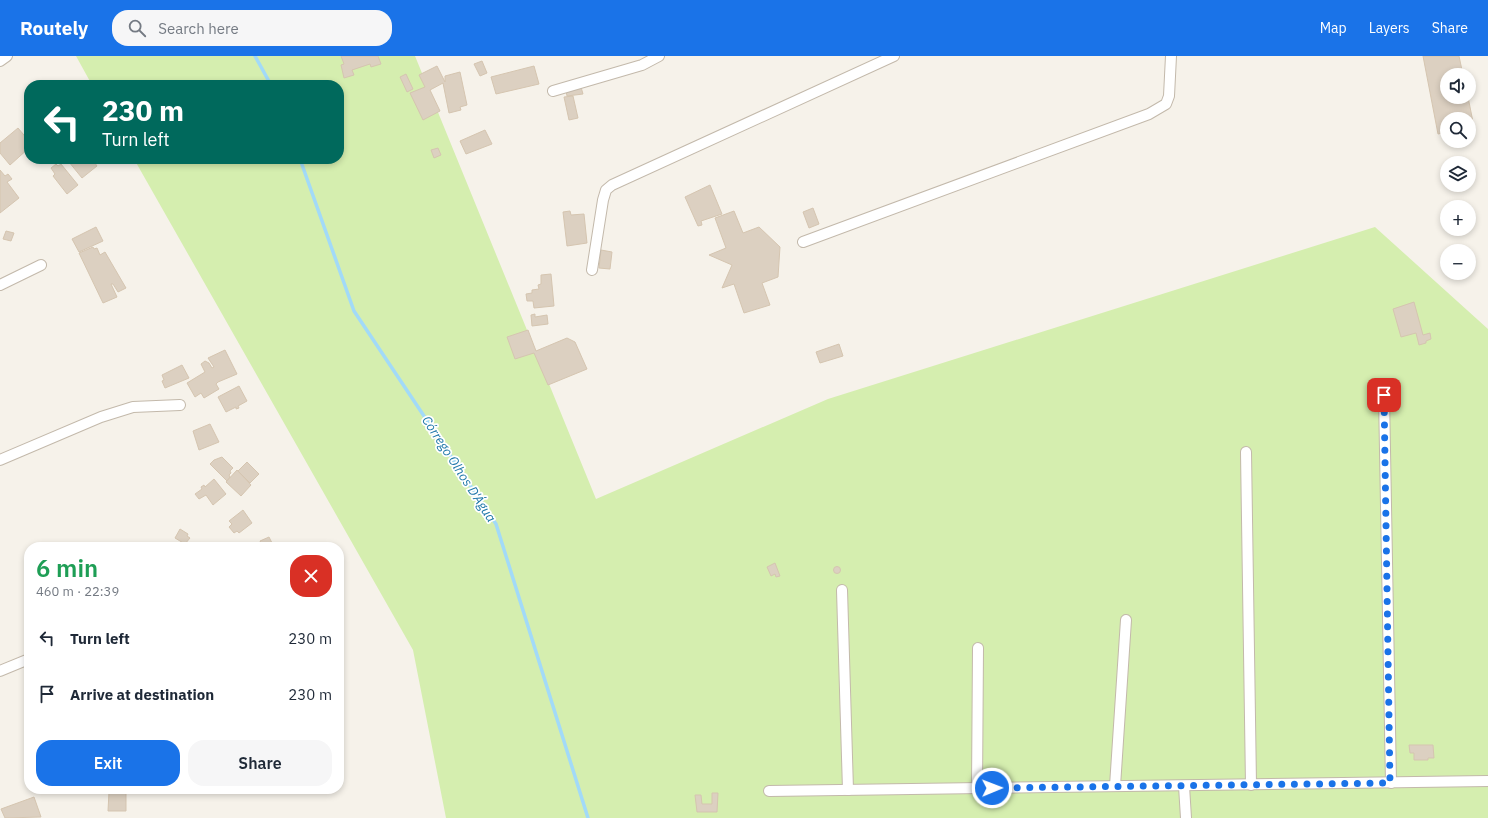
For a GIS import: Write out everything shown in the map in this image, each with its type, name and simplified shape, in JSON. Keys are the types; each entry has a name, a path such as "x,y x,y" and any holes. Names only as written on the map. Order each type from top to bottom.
{"street":[{"path":"0,61 7,56"},
{"path":"553,91 642,65 659,56"},
{"path":"592,270 603,200 606,190 612,185 894,56"},
{"path":"803,242 1148,114 1166,104 1169,96 1171,56"},
{"path":"0,285 41,265"},
{"path":"1384,395 1390,783"},
{"path":"0,460 101,417 133,407 180,405"},
{"path":"1246,452 1252,785"},
{"path":"842,590 848,790"},
{"path":"1115,786 1126,620"},
{"path":"977,788 978,648"},
{"path":"0,671 24,661"},
{"path":"768,791 1488,781"},
{"path":"1184,786 1186,818"}],"green space":[{"path":"76,56 415,56 596,499 828,399 1375,227 1488,329 1488,818 446,818 413,650 137,164 344,164 344,80 89,80"}],"building":[{"path":"341,56 378,56 381,64 371,67 370,64 352,70 354,75 344,78 341,65 344,64"},
{"path":"1423,56 1459,56 1462,68 1440,68 1440,104 1469,104 1471,112 1440,112 1440,134 1438,134"},
{"path":"482,61 487,73 480,76 474,64"},
{"path":"437,66 445,82 445,76 460,72 467,105 460,107 461,110 449,113 443,83 430,90 440,111 423,120 410,93 425,87 419,75"},
{"path":"534,66 539,84 496,94 491,77"},
{"path":"406,74 413,89 407,92 400,77"},
{"path":"581,87 583,94 567,96 566,91"},
{"path":"573,96 578,118 569,120 564,97"},
{"path":"18,128 24,135 24,152 10,165 0,153 0,143"},
{"path":"485,130 492,144 466,154 460,141"},
{"path":"438,148 441,155 434,158 431,150"},
{"path":"56,164 58,166 61,164 78,185 67,194 53,176 55,174 51,168"},
{"path":"71,164 96,164 97,166 82,178"},
{"path":"0,170 5,176 8,174 12,179 7,182 19,198 0,213"},
{"path":"710,185 722,214 701,221 702,225 698,226 685,197"},
{"path":"813,208 819,224 809,228 803,212"},
{"path":"570,211 571,215 584,214 587,243 567,246 563,212"},
{"path":"734,211 743,233 759,227 780,247 778,277 762,283 770,305 744,313 734,284 722,288 732,265 709,255 726,248 715,218"},
{"path":"96,227 103,241 79,252 72,239"},
{"path":"6,231 14,233 11,241 3,239"},
{"path":"93,247 94,249 97,248 100,255 105,252 126,288 118,292 113,284 111,284 117,297 103,303 79,253"},
{"path":"601,250 612,252 610,269 599,268"},
{"path":"551,274 554,306 534,308 533,301 527,301 526,294 532,293 532,290 539,289 538,285 541,284 541,275"},
{"path":"1414,302 1423,335 1430,333 1431,339 1426,341 1426,343 1419,345 1416,333 1401,337 1393,309"},
{"path":"535,314 535,317 547,315 548,324 532,326 531,315"},
{"path":"528,330 536,351 567,338 575,342 587,369 548,385 534,353 515,359 507,337"},
{"path":"839,344 843,356 820,363 816,352"},
{"path":"225,350 237,374 218,382 216,384 219,389 204,398 201,393 195,397 187,383 205,372 201,364 205,361 209,363 212,368 214,367 208,358"},
{"path":"182,365 189,378 165,388 162,381 164,380 162,375"},
{"path":"239,386 247,401 238,406 239,408 236,409 236,407 226,412 218,397"},
{"path":"210,424 219,442 199,450 193,431"},
{"path":"222,457 233,468 230,471 230,477 227,481 210,464 214,460"},
{"path":"247,462 259,474 250,483 238,471"},
{"path":"237,470 251,485 241,496 226,482"},
{"path":"214,479 226,494 213,505 206,495 199,499 195,494 202,489 201,487 204,485 205,487"},
{"path":"243,510 252,523 239,533 237,531 234,533 229,527 232,524 229,521"},
{"path":"180,529 188,534 187,536 190,538 187,542 182,542 175,538"},
{"path":"269,537 272,542 260,542"},
{"path":"775,563 780,576 776,577 775,574 771,576 767,567"},
{"path":"837,566 840,567 840,573 837,574 834,573 833,570 834,567"},
{"path":"1409,745 1433,745 1434,758 1428,758 1428,760 1414,760 1414,753 1410,753"},
{"path":"712,793 718,793 717,812 697,812 695,795 701,795 702,804 712,804"},
{"path":"109,794 126,794 126,811 108,811"},
{"path":"34,797 41,817 5,818 1,809"}],"waterway":[{"name":"Córrego Olhos D'Água","path":"255,56 268,80"},
{"name":"Córrego Olhos D'Água","path":"302,164 354,311 496,524 588,818"}],"route":[{"path":"992,788 1390,783 1384,395"}]}
